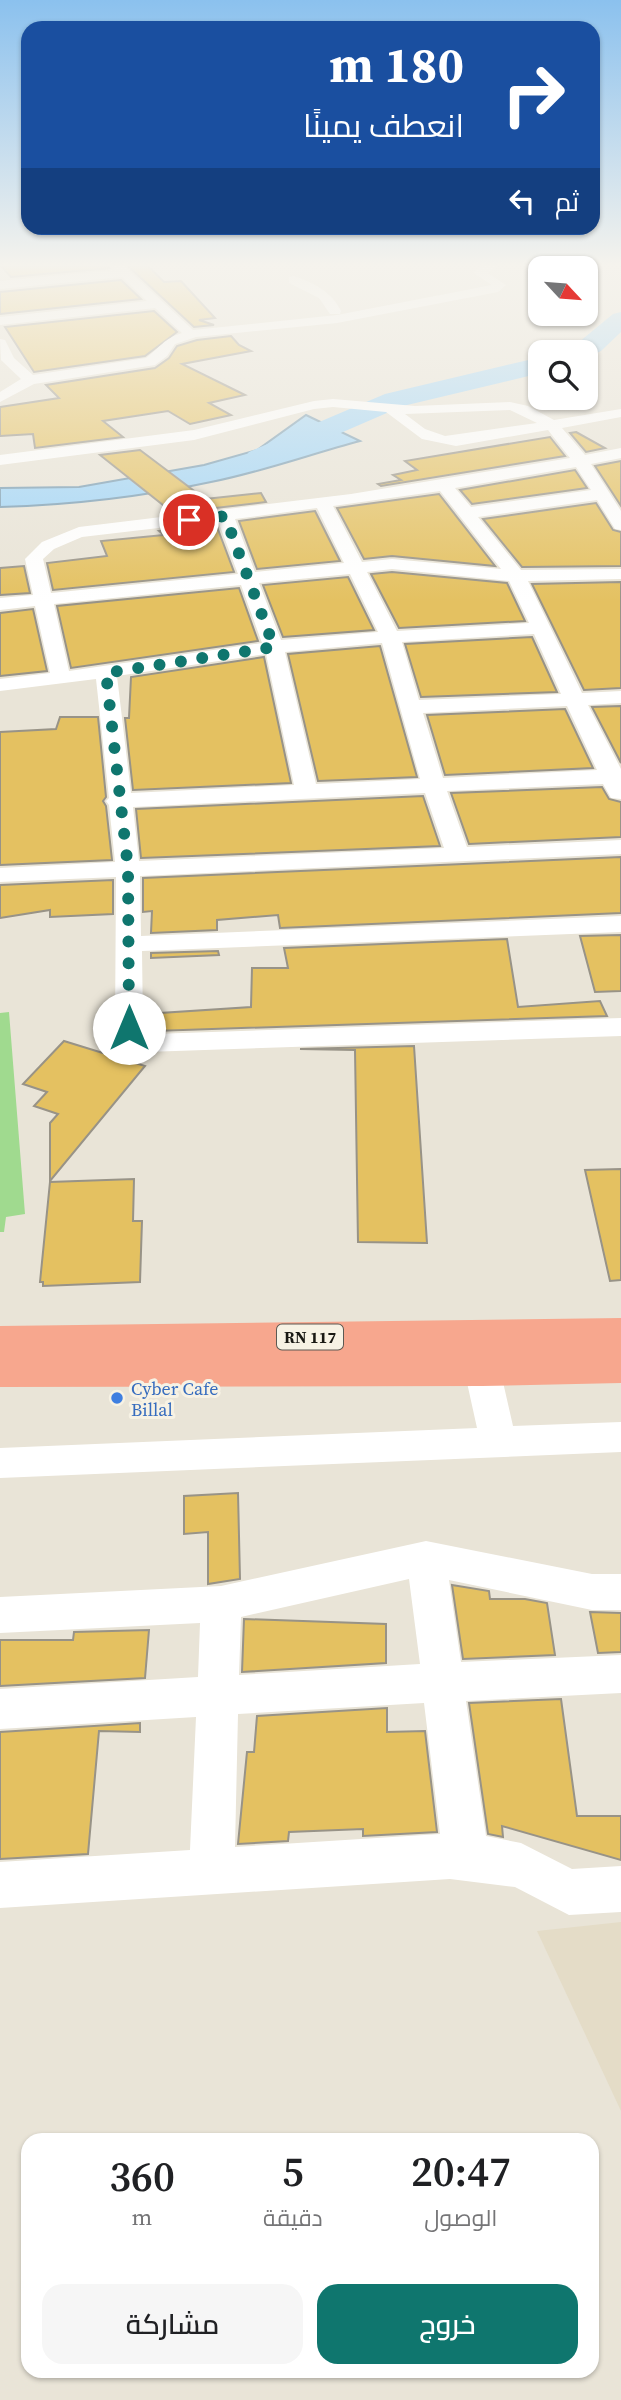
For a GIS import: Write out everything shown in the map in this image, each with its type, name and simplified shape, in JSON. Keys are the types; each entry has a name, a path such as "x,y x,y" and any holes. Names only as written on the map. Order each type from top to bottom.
{"main road":[{"name":"RN 117","path":"0,1342 621,1334"},
{"name":"RN 117","path":"0,1370 482,1369 621,1366"}],"street":[{"path":"0,398 30,380 43,378"},
{"path":"0,460 194,435 314,405 342,404 415,411 498,405 523,409 552,425 619,516"},
{"path":"391,409 418,433 441,441 456,441 621,414"},
{"path":"61,679 34,559 58,540 79,532 324,505 445,486 621,453"},
{"path":"445,486 516,576 543,628 572,698 615,776 621,797"},
{"path":"467,513 601,494"},
{"path":"324,505 390,636 433,784 458,854"},
{"path":"225,516 274,647 306,790"},
{"path":"0,604 411,564 516,576 621,574"},
{"path":"0,685 106,673 274,647 390,636 543,628"},
{"path":"106,673 118,801 128,868 129,1028 146,1043 621,1027"},
{"path":"410,707 621,697"},
{"path":"118,801 615,776"},
{"path":"0,875 621,847"},
{"path":"129,944 621,924"},
{"path":"482,1369 499,1444"},
{"path":"0,1463 621,1437"},
{"path":"0,1615 221,1604 426,1558 592,1591 621,1592"},
{"path":"426,1558 466,1857"},
{"path":"212,1871 221,1604"},
{"path":"0,1709 441,1682 621,1674"},
{"path":"0,1885 450,1856 521,1866 569,1892 621,1889"}],"shaded area":[{"path":"621,1922 621,2111 537,1931"}],"green space":[{"path":"9,1012 25,1214 6,1217 4,1232 0,1232 0,1013"}],"water":[{"path":"306,415 360,441 230,478 159,492 0,507 0,488 79,487 204,465 257,450"}],"building":[{"path":"91,378 210,378 245,395 209,403 231,415 190,424 168,411 103,421 123,437 35,448 33,434 0,436 0,407 59,398 46,385"},
{"path":"576,432 605,448 586,452 570,433"},
{"path":"550,437 565,456 381,486 378,484 401,480 393,475 417,470 405,461"},
{"path":"140,450 205,499 261,493 266,502 173,513 100,455"},
{"path":"621,461 621,506 595,466"},
{"path":"575,470 587,488 472,504 460,490"},
{"path":"439,494 495,566 392,556 364,559 337,508"},
{"path":"596,503 613,530 621,532 621,566 522,567 483,519"},
{"path":"315,511 340,561 257,569 239,521"},
{"path":"216,524 234,572 53,590 47,563 107,556 101,541 164,535 159,531"},
{"path":"24,566 30,593 0,595 0,568"},
{"path":"392,572 507,583 525,621 399,628 371,574"},
{"path":"348,577 374,630 283,637 263,585"},
{"path":"621,582 621,688 584,690 532,584"},
{"path":"239,588 258,641 71,668 57,606"},
{"path":"33,609 47,671 0,676 0,613"},
{"path":"532,637 557,692 421,697 405,644"},
{"path":"380,646 417,777 318,781 288,654"},
{"path":"264,657 291,783 133,790 125,718 129,718 131,677"},
{"path":"621,706 621,763 592,707"},
{"path":"565,709 593,768 445,775 427,715"},
{"path":"60,717 98,717 106,797 103,801 106,806 112,860 0,865 0,732 56,729"},
{"path":"602,787 609,799 621,802 621,837 469,844 451,793"},
{"path":"423,796 440,846 141,858 136,809"},
{"path":"621,857 621,913 280,928 278,915 217,920 217,930 151,933 152,911 143,912 143,878"},
{"path":"113,880 113,914 50,917 50,910 0,918 0,885"},
{"path":"621,935 621,991 595,992 580,936"},
{"path":"507,939 518,1007 600,1001 607,1016 154,1031 146,1024 145,1014 251,1007 252,968 288,968 284,948"},
{"path":"218,951 219,955 151,958 151,953"},
{"path":"64,1041 145,1066 50,1181 50,1123 58,1114 34,1106 47,1092 23,1084"},
{"path":"414,1046 427,1243 358,1242 355,1050 300,1049"},
{"path":"621,1169 621,1280 610,1281 585,1170"},
{"path":"134,1179 133,1221 142,1221 140,1282 43,1286 43,1282 40,1282 50,1182"},
{"path":"238,1493 240,1579 208,1584 208,1532 184,1534 184,1496"},
{"path":"452,1585 489,1591 490,1599 525,1599 547,1603 555,1655 463,1659"},
{"path":"590,1612 621,1613 621,1652 598,1653"},
{"path":"244,1619 386,1624 386,1663 242,1672"},
{"path":"149,1630 145,1678 0,1686 0,1640 73,1640 74,1632"},
{"path":"561,1699 577,1816 621,1816 621,1860 502,1826 503,1837 488,1834 469,1703"},
{"path":"387,1708 387,1732 425,1731 437,1832 363,1836 363,1829 289,1832 288,1841 238,1844 247,1752 254,1752 257,1716"},
{"path":"140,1723 140,1732 99,1731 88,1854 0,1859 0,1732"}],"waterway":[{"path":"259,458 394,400 486,378"}],"place":[{"name":"Cyber Cafe Billal","path":"117,1398"}],"route":[{"path":"129,1028 128,868 118,801 106,673 274,647 225,516 189,520"}]}
